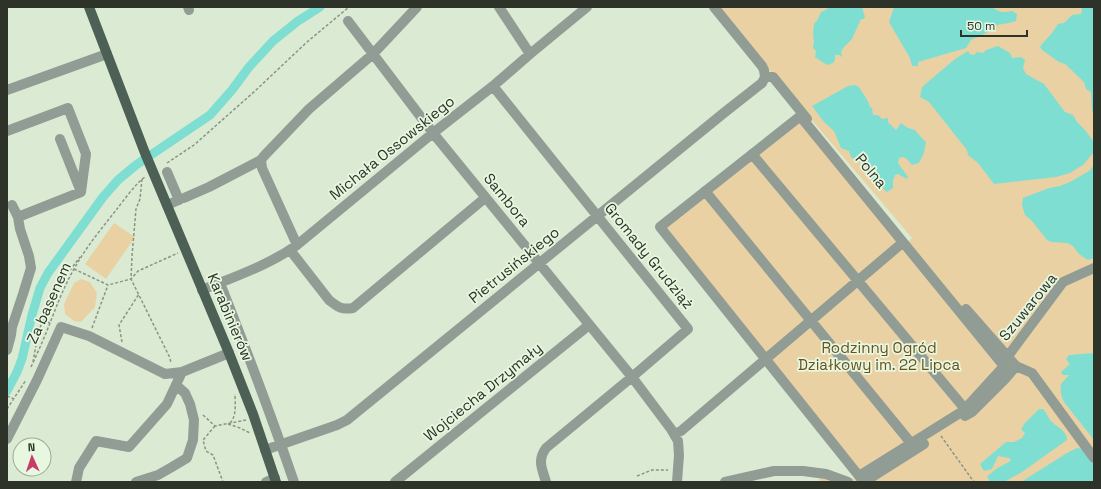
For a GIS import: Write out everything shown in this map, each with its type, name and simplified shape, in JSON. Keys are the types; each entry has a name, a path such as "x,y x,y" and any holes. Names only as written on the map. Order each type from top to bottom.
{"main road":[{"name":"Karabinierów","path":"89,7 145,153 149,171 167,205 253,414 265,450 272,481"}],"street":[{"path":"167,205 261,160 309,109 373,54 418,7"},
{"path":"499,7 530,54"},
{"name":"Michała Ossowskiego","path":"202,290 261,266 294,248 433,133 493,86 587,7"},
{"name":"Polna","path":"714,7 762,66 765,76 773,77 802,115 1016,366"},
{"name":"Sambora","path":"348,21 433,133 632,377 674,434 678,441 679,454 677,482"},
{"path":"7,90 107,54"},
{"name":"Pietrusińskiego","path":"265,450 330,428 347,420 762,82 765,76"},
{"name":"Gromady Grudziąż","path":"493,86 688,329 546,448 541,455 540,463 546,482"},
{"path":"7,132 68,108 86,154 81,192"},
{"path":"861,482 872,477 913,446 965,409 1004,366 802,115 660,227 763,362 859,476 913,446 939,434 972,412 1016,366 1032,374 1094,458"},
{"path":"60,139 81,192"},
{"path":"752,154 965,409"},
{"path":"261,160 262,168 294,248 329,300 337,306 346,309 353,308 485,198"},
{"path":"167,168 181,199"},
{"path":"705,191 913,446"},
{"path":"18,217 81,192"},
{"path":"7,350 12,326 31,268 18,217 12,205"},
{"path":"674,434 681,431 901,244"},
{"name":"Szuwarowa","path":"1008,356 1063,282 1094,268"},
{"path":"220,283 249,355 294,482"},
{"name":"Wojciecha Drzymały","path":"395,482 589,325"},
{"path":"7,439 37,380 61,327 89,336 165,374 178,372 229,353"},
{"path":"76,482 79,468 96,441 129,447 167,404 176,384 178,372"},
{"path":"136,482 158,475 187,458 193,440 194,420 190,404 185,393 176,384"},
{"path":"725,482 774,471 803,471 826,474 848,482"}],"path":[{"path":"167,168 255,91 307,42 349,7"},
{"name":"Za basenem","path":"30,370 63,290 74,268 132,190 149,171"},
{"path":"142,179 140,199 136,209 131,279 178,372"},
{"path":"32,366 46,308 59,286 86,250"},
{"path":"74,268 108,285 131,279 138,271 180,253"},
{"path":"89,336 108,285"},
{"path":"124,353 119,325 139,294"},
{"path":"7,409 28,375"},
{"path":"229,424 232,422 235,412 235,394"},
{"path":"7,396 14,399"},
{"path":"190,404 216,426"},
{"path":"223,482 213,455 206,451 203,440 216,426 248,420"},
{"path":"229,424 253,435"},
{"path":"939,434 974,482"},
{"path":"637,476 652,470 678,469"}],"green space":[{"name":"Rodzinny Ogród Działkowy im. 22 Lipca","path":"720,7 1094,7 1094,482 820,482 819,478 858,479 656,227 799,114 906,244 912,238 772,73"},
{"path":"114,223 135,237 106,279 85,264"},
{"path":"81,279 90,282 97,293 95,307 81,322 74,321 65,314 64,304 74,283"}],"water":[{"path":"829,7 862,7 865,17 864,19 861,19 852,39 843,48 841,52 842,56 835,55 835,60 833,63 827,65 815,57 816,51 813,48 813,36 814,24 821,12"},
{"path":"894,7 992,7 999,11 1012,11 1017,14 1016,21 997,25 988,32 971,40 966,48 918,62 918,66 912,66 910,58 889,22"},
{"path":"1094,7 1094,115 1092,111 1091,92 1086,89 1084,82 1065,64 1059,62 1040,47 1058,24 1064,23 1072,15 1081,14 1082,8"},
{"path":"998,46 1010,53 1012,58 1021,57 1025,60 1023,68 1026,74 1044,84 1065,112 1073,115 1094,142 1094,152 1083,165 1070,173 1056,177 994,184 978,163 968,155 967,150 929,102 920,97 922,87 955,59 968,51 970,54 974,55 977,52 983,53 986,50"},
{"path":"855,85 859,87 867,99 870,107 872,108 873,115 878,115 882,119 888,118 888,122 896,130 901,123 908,128 915,130 926,142 924,153 919,163 912,165 907,159 903,157 899,158 898,163 908,177 907,179 898,174 895,175 893,188 887,192 876,182 872,181 870,168 851,157 849,151 841,148 834,131 824,122 812,106 848,86"},
{"path":"1094,165 1094,258 1088,260 1079,254 1073,246 1067,243 1051,242 1047,240 1032,221 1025,215 1022,205 1023,198 1070,182 1089,171"},
{"path":"1094,353 1094,440 1064,402 1061,396 1061,384 1069,375 1063,375 1061,372 1070,364 1066,359 1069,355"},
{"path":"1039,409 1043,409 1050,420 1063,431 1067,437 1067,440 1022,472 1004,482 990,482 987,476 1011,460 1009,458 998,456 992,469 984,471 980,464 1006,442 1014,442 1022,438 1025,433 1021,429"},
{"path":"1077,448 1082,449 1094,465 1094,482 1021,482 1067,453"}],"waterway":[{"path":"7,391 22,359 40,288 48,273 103,197 118,180 136,165 210,115 232,90 249,67 273,41 298,21 320,7"}]}
